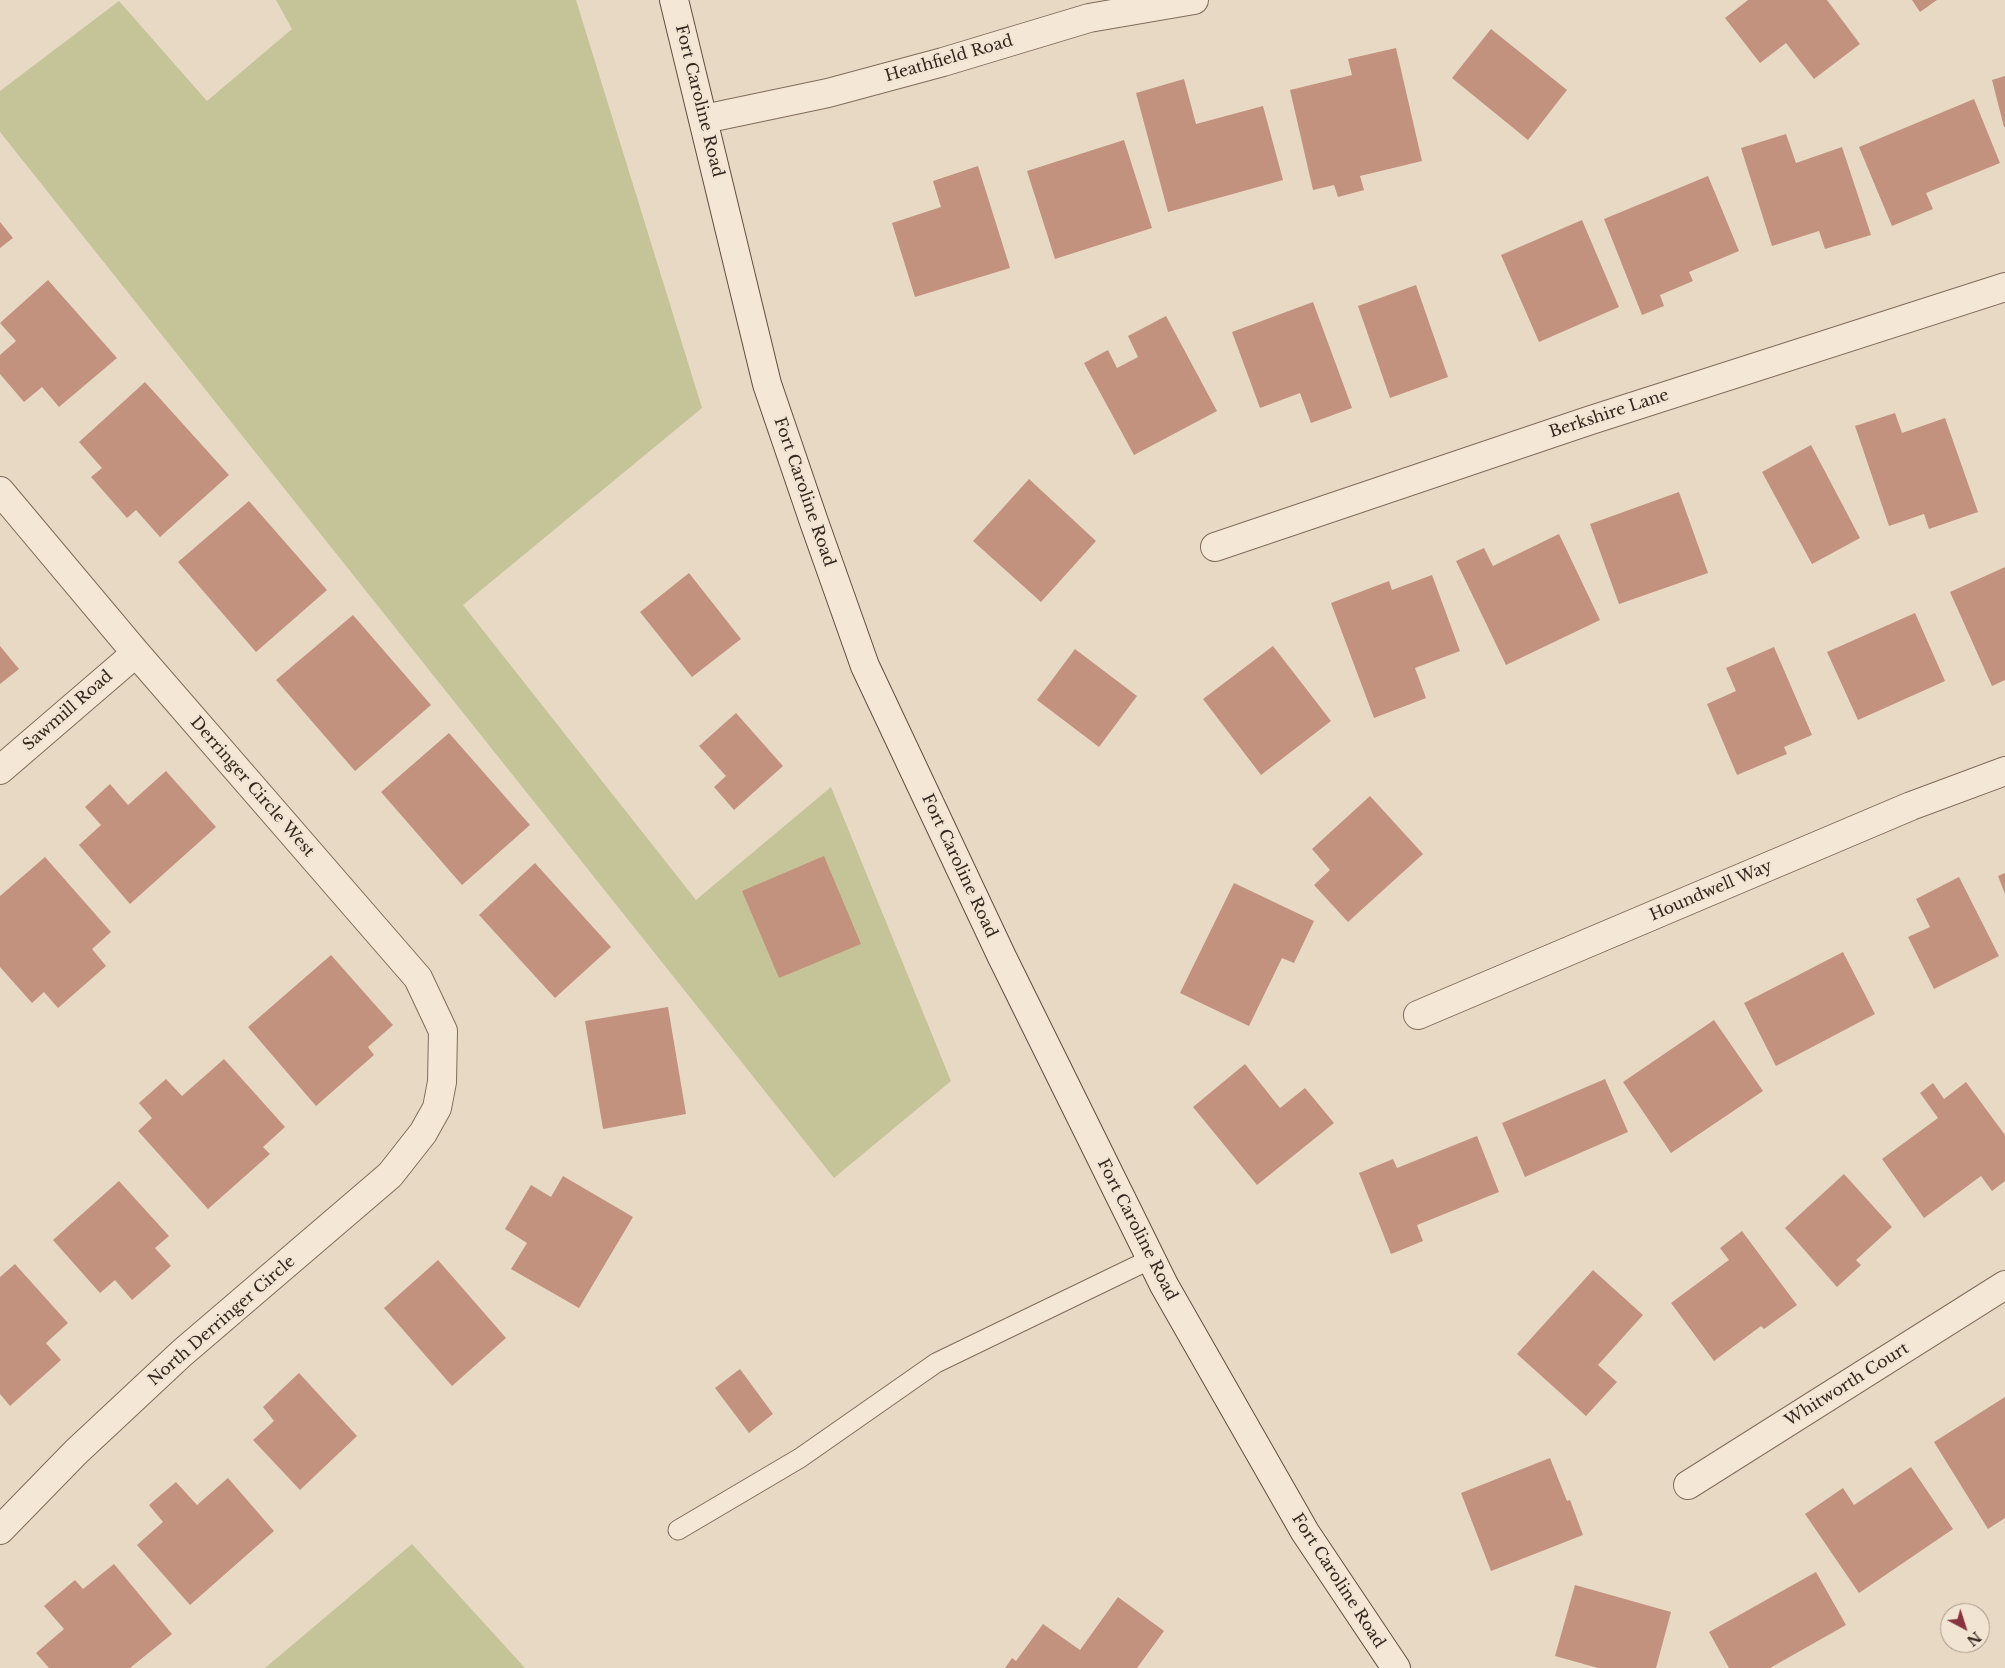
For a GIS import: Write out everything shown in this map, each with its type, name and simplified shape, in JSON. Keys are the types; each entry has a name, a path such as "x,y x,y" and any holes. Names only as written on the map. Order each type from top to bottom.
{"street":[{"name":"Fort Caroline Road","path":"674,0 767,384 865,666 1002,957 1164,1285 1305,1532 1396,1668"},
{"name":"Heathfield Road","path":"704,119 828,93 943,62 1089,18 1194,0"},
{"name":"Berkshire Lane","path":"1215,547 1588,421 2005,287"},
{"name":"Derringer Circle West","path":"0,491 136,653 418,978 443,1031 442,1082 437,1108"},
{"name":"Sawmill Road","path":"0,770 136,653"},
{"name":"Houndwell Way","path":"1418,1015 1911,806 2005,771"},
{"name":"North Derringer Circle","path":"0,1530 76,1452 182,1353 390,1175 423,1133 437,1108"},
{"name":"Whitworth Court","path":"1688,1485 2005,1285"}],"lane":[{"path":"678,1530 800,1458 936,1363 1151,1259"}],"green space":[{"path":"276,0 576,0 702,408 463,605 696,900 831,787 951,1081 834,1178 0,132 0,91 119,1 207,101 292,29"},
{"path":"412,1544 525,1668 265,1668"}],"building":[{"path":"1748,0 1827,0 1860,44 1814,79 1786,43 1760,63 1725,18"},
{"path":"1912,0 1937,0 1920,12"},
{"path":"1491,29 1567,90 1528,140 1452,78"},
{"path":"1396,48 1422,161 1360,176 1364,190 1338,197 1334,185 1313,190 1290,90 1352,75 1348,59"},
{"path":"2005,76 2005,127 2004,127 1992,80"},
{"path":"1184,79 1196,124 1263,106 1283,180 1168,212 1136,93"},
{"path":"1974,99 2000,163 1926,193 1933,209 1892,226 1859,147"},
{"path":"1786,134 1796,163 1842,147 1871,235 1825,249 1819,231 1772,246 1741,148"},
{"path":"1124,140 1152,228 1055,259 1027,171"},
{"path":"978,166 1010,268 915,297 892,223 941,207 933,181"},
{"path":"1708,176 1739,251 1689,272 1693,281 1660,295 1664,306 1642,315 1604,219"},
{"path":"1582,220 1619,307 1539,342 1501,255"},
{"path":"0,222 13,238 0,248"},
{"path":"48,280 117,358 59,407 42,387 24,402 0,374 0,355 16,341 0,323"},
{"path":"1416,285 1448,377 1390,398 1358,306"},
{"path":"1313,302 1352,408 1311,423 1300,393 1260,408 1232,332"},
{"path":"1166,316 1217,411 1134,455 1084,363 1108,350 1117,368 1138,357 1128,336"},
{"path":"145,382 229,475 160,537 136,510 127,518 91,477 102,468 79,442"},
{"path":"1895,413 1902,433 1945,418 1978,512 1929,529 1924,514 1889,526 1855,426"},
{"path":"1811,445 1860,538 1812,564 1762,472"},
{"path":"1029,479 1096,541 1041,602 973,541"},
{"path":"1679,492 1708,573 1619,604 1590,524"},
{"path":"249,501 327,590 256,652 178,562"},
{"path":"1559,534 1600,620 1506,665 1456,561 1484,548 1493,566"},
{"path":"2005,567 2005,680 1992,686 1950,592"},
{"path":"689,573 741,639 692,677 640,612"},
{"path":"1432,575 1460,651 1415,668 1426,698 1374,718 1331,603 1389,581 1392,590"},
{"path":"1915,613 1945,681 1858,720 1827,652"},
{"path":"353,615 431,705 355,771 276,680"},
{"path":"0,646 19,669 0,684"},
{"path":"1273,646 1331,721 1261,775 1203,699"},
{"path":"1774,647 1812,735 1784,747 1787,754 1737,775 1707,704 1736,691 1726,668"},
{"path":"1075,649 1137,696 1099,747 1037,700"},
{"path":"736,713 783,766 734,810 714,787 726,776 699,746"},
{"path":"449,733 530,825 462,885 381,792"},
{"path":"166,771 216,827 130,904 79,845 101,825 85,807 110,784 128,805"},
{"path":"1370,796 1423,854 1348,922 1314,885 1330,870 1312,849"},
{"path":"824,856 861,944 779,978 742,891"},
{"path":"45,857 111,932 92,949 106,966 58,1008 44,992 32,1003 0,967 0,896"},
{"path":"535,863 611,947 555,998 479,915"},
{"path":"2005,873 2005,894 1998,876"},
{"path":"1959,877 1999,956 1934,989 1908,937 1930,927 1916,899"},
{"path":"1234,883 1314,921 1294,963 1282,958 1249,1026 1180,993"},
{"path":"1843,952 1875,1014 1776,1066 1744,1003"},
{"path":"331,955 393,1025 368,1047 374,1055 316,1106 248,1027"},
{"path":"668,1007 686,1114 603,1129 585,1021"},
{"path":"1714,1020 1763,1091 1671,1153 1623,1082"},
{"path":"224,1059 285,1127 263,1147 270,1154 208,1209 138,1131 152,1118 139,1103 166,1079 182,1096"},
{"path":"1245,1064 1280,1108 1305,1088 1334,1123 1257,1185 1193,1107"},
{"path":"1605,1079 1628,1132 1525,1177 1502,1123"},
{"path":"1966,1082 2005,1135 2005,1181 1992,1191 1981,1176 1924,1218 1882,1159 1938,1118 1920,1093 1933,1083 1944,1099"},
{"path":"1477,1136 1499,1192 1417,1225 1423,1241 1391,1254 1359,1173 1393,1159 1397,1168"},
{"path":"1844,1174 1892,1227 1856,1260 1861,1265 1837,1287 1785,1228"},
{"path":"563,1176 633,1217 579,1308 511,1269 527,1243 505,1229 531,1185 551,1197"},
{"path":"119,1181 169,1236 155,1248 171,1266 132,1300 115,1280 100,1293 53,1240"},
{"path":"1742,1231 1797,1305 1764,1329 1761,1326 1714,1361 1671,1303 1729,1260 1720,1248"},
{"path":"438,1260 506,1338 452,1386 384,1308"},
{"path":"15,1264 68,1323 46,1343 61,1360 10,1406 0,1394 0,1277"},
{"path":"1593,1270 1643,1315 1598,1365 1617,1382 1586,1416 1517,1354"},
{"path":"740,1369 773,1414 749,1433 715,1388"},
{"path":"299,1373 357,1436 300,1490 253,1440 274,1421 263,1407"},
{"path":"2005,1397 2005,1518 1988,1529 1934,1442"},
{"path":"1550,1458 1567,1501 1570,1500 1583,1535 1491,1571 1461,1493"},
{"path":"1911,1467 1953,1529 1859,1593 1805,1514 1843,1488 1854,1505"},
{"path":"228,1478 274,1531 190,1605 137,1545 163,1522 149,1505 176,1482 197,1505"},
{"path":"114,1564 172,1634 130,1668 49,1668 36,1653 64,1629 44,1606 75,1580 83,1589"},
{"path":"1816,1572 1846,1625 1770,1668 1729,1668 1709,1632"},
{"path":"1575,1585 1671,1612 1656,1668 1598,1668 1555,1656"},
{"path":"1118,1597 1164,1631 1137,1668 1005,1668 1012,1658 1016,1661 1043,1624 1080,1650"}]}
